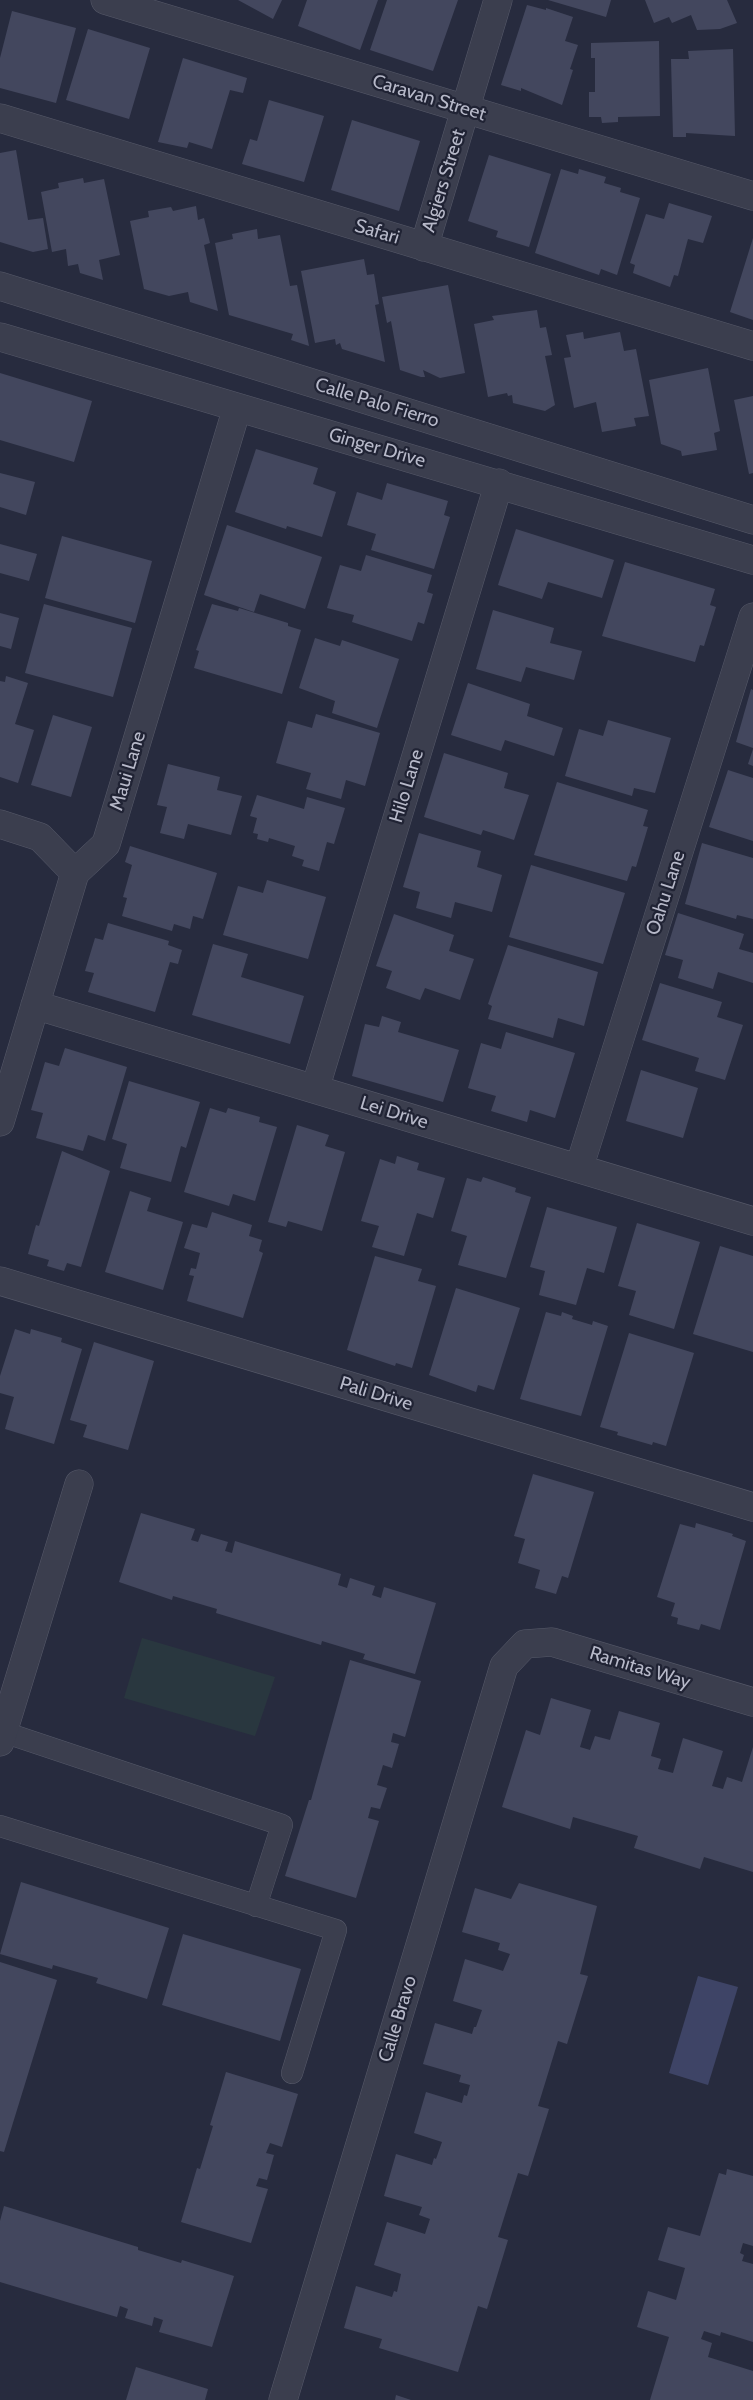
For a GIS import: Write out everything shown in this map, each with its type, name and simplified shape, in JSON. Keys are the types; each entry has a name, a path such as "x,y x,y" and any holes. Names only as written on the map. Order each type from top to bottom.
{"street":[{"name":"Caravan Street","path":"105,0 164,10 466,109 753,196"},
{"name":"Algiers Street","path":"424,247 498,0"},
{"name":"Safari","path":"0,118 753,346"},
{"name":"Calle Palo Fierro","path":"0,286 753,520"},
{"name":"Ginger Drive","path":"0,337 753,560"},
{"name":"Maui Lane","path":"75,873 106,844 237,408"},
{"name":"Hilo Lane","path":"315,1089 498,483"},
{"name":"Oahu Lane","path":"578,1168 753,617"},
{"path":"0,824 40,837 75,873 0,1122"},
{"name":"Lei Drive","path":"35,1005 753,1221"},
{"name":"Pali Drive","path":"0,1281 753,1507"},
{"path":"2,1737 79,1484"},
{"name":"Ramitas Way","path":"525,1644 552,1642 753,1702"},
{"name":"Calle Bravo","path":"283,2400 504,1666 525,1644"}],"lane":[{"path":"2,1737 282,1825 256,1906"},
{"path":"0,1826 336,1930 292,2073"}],"shaded area":[{"path":"142,1638 275,1677 255,1736 124,1698"}],"water":[{"path":"698,1976 738,1987 708,2085 669,2073"}],"building":[{"path":"238,0 282,0 273,19"},
{"path":"307,0 378,0 360,50 298,26"},
{"path":"387,0 458,0 433,71 370,50"},
{"path":"548,0 611,0 606,17"},
{"path":"645,0 727,0 737,23 720,29 697,30 691,15 672,23 669,17 654,23"},
{"path":"527,5 546,10 546,8 573,17 565,41 578,45 570,69 573,70 562,105 521,88 521,91 501,85"},
{"path":"12,11 76,28 56,103 0,88 0,58"},
{"path":"88,29 150,48 129,119 66,100"},
{"path":"659,41 660,116 618,117 618,122 602,123 601,117 589,117 589,92 595,92 595,58 591,58 591,43"},
{"path":"733,49 735,136 686,133 686,137 673,137 671,59 689,59 688,51"},
{"path":"183,58 247,78 243,93 230,90 212,149 189,142 187,148 158,142"},
{"path":"269,100 324,116 304,182 242,164 250,139 257,141"},
{"path":"352,120 420,141 399,211 331,190"},
{"path":"16,150 28,220 43,218 48,249 33,252 0,242 0,153"},
{"path":"489,155 551,174 529,247 496,237 498,231 468,221"},
{"path":"561,169 578,174 579,169 606,177 604,183 621,188 620,192 640,198 617,275 601,269 599,275 535,253"},
{"path":"83,178 84,183 104,179 120,255 99,260 103,280 80,273 78,264 68,266 66,249 52,252 41,192 59,188 58,183"},
{"path":"669,203 712,216 703,243 688,239 678,276 674,275 670,287 633,273 635,265 630,263 646,214 664,219"},
{"path":"196,206 198,220 204,218 210,243 204,245 218,311 190,302 188,292 169,296 144,289 130,221 149,217 148,211 171,207 173,211"},
{"path":"257,229 258,239 280,235 290,286 297,285 309,346 291,340 293,334 229,315 215,243 233,239 232,234"},
{"path":"753,238 753,320 730,312"},
{"path":"364,259 367,275 374,274 379,304 375,305 385,362 342,349 340,343 336,345 335,339 315,343 301,271"},
{"path":"448,285 465,373 440,378 423,370 425,377 400,370 391,321 387,323 382,297"},
{"path":"537,310 540,328 546,327 552,355 545,356 555,405 545,411 513,403 512,395 508,396 507,393 488,397 474,324 494,320 492,316"},
{"path":"583,332 584,339 620,332 624,351 636,349 649,416 634,418 636,426 602,432 596,402 574,408 564,358 571,357 566,335"},
{"path":"708,368 720,431 714,433 717,450 682,456 681,451 661,444 649,380"},
{"path":"0,373 92,401 74,462 0,440"},
{"path":"753,396 753,473 749,474 734,400"},
{"path":"256,449 318,468 313,484 336,492 322,537 287,526 286,529 235,512"},
{"path":"0,473 35,482 26,515 0,507"},
{"path":"387,483 448,501 444,515 450,517 434,569 371,550 376,534 347,525 357,492 382,500"},
{"path":"227,525 322,557 305,609 260,594 254,612 204,595"},
{"path":"516,529 614,560 602,598 548,582 542,599 498,585"},
{"path":"62,536 152,561 135,623 45,598"},
{"path":"0,544 37,554 29,581 0,573"},
{"path":"366,555 432,575 427,592 433,594 424,624 418,622 412,641 352,622 354,615 327,608 340,565 361,571"},
{"path":"625,562 715,589 710,605 716,607 704,646 700,645 695,662 602,636"},
{"path":"44,604 132,628 113,697 25,673"},
{"path":"212,604 238,611 239,608 288,623 288,626 301,630 282,694 194,668 199,651 196,650"},
{"path":"493,610 554,628 550,643 582,651 574,680 526,667 521,682 476,669"},
{"path":"0,613 19,618 11,649 0,646"},
{"path":"315,638 340,646 342,640 399,659 377,728 332,713 335,701 299,688"},
{"path":"6,676 28,683 15,724 34,730 18,783 0,777 0,681 5,682"},
{"path":"468,683 530,704 527,716 563,728 554,756 505,740 501,751 451,735"},
{"path":"751,689 753,690 753,748 736,742"},
{"path":"316,714 380,733 365,786 346,780 341,799 306,789 311,773 276,763 288,721 312,728"},
{"path":"53,715 92,727 71,797 31,785"},
{"path":"608,720 671,738 655,793 634,788 632,796 565,776 579,729 603,736"},
{"path":"753,749 753,766 748,764"},
{"path":"444,753 508,773 504,788 529,795 514,840 483,830 481,835 424,817"},
{"path":"168,764 220,777 217,790 242,796 231,835 188,824 184,839 160,833 167,807 157,805"},
{"path":"728,770 753,778 753,841 709,827"},
{"path":"557,782 648,810 643,826 648,827 636,867 632,866 627,881 534,855"},
{"path":"257,795 304,809 307,797 345,808 334,844 327,842 319,871 302,866 304,860 292,856 295,846 269,838 268,842 257,839 258,834 253,833 257,818 250,816"},
{"path":"419,833 481,851 477,867 502,875 492,912 455,902 451,918 416,908 420,892 403,887"},
{"path":"702,843 753,858 753,919 737,915 736,919 685,904"},
{"path":"130,846 217,873 203,919 193,916 190,929 174,924 172,931 122,916 127,898 123,897 132,865 125,862"},
{"path":"531,865 625,893 603,964 509,937"},
{"path":"267,880 326,897 308,959 223,935 238,886 263,893"},
{"path":"678,913 744,934 739,949 753,953 753,983 718,972 713,989 678,978 683,960 665,955"},
{"path":"394,914 454,935 449,951 474,959 460,1000 425,988 420,1000 386,988 392,971 376,966"},
{"path":"108,923 169,941 168,945 182,950 178,964 170,962 155,1012 88,992 94,973 85,971 95,938 103,940"},
{"path":"213,944 248,954 241,977 304,996 290,1044 192,1015"},
{"path":"508,945 598,972 584,1026 558,1018 553,1038 488,1019 492,1006 488,1004"},
{"path":"660,983 722,1002 717,1017 743,1025 725,1080 695,1071 699,1058 642,1040"},
{"path":"382,1016 401,1022 398,1032 459,1050 443,1102 352,1076 365,1024 379,1027"},
{"path":"506,1032 575,1053 555,1118 530,1110 527,1122 491,1111 496,1096 468,1088 481,1043 501,1049"},
{"path":"65,1048 127,1067 105,1141 88,1135 83,1151 36,1138 43,1113 31,1110 45,1062 59,1066"},
{"path":"641,1070 698,1088 683,1138 626,1121"},
{"path":"129,1081 200,1102 186,1148 181,1146 171,1182 120,1168 127,1144 112,1139"},
{"path":"210,1108 226,1113 228,1108 260,1117 259,1122 277,1127 255,1201 233,1194 229,1206 184,1192"},
{"path":"297,1125 329,1135 325,1146 345,1152 322,1231 288,1221 286,1227 268,1222"},
{"path":"62,1151 110,1171 81,1267 67,1263 64,1271 47,1266 49,1260 28,1254 36,1225 39,1226"},
{"path":"397,1156 419,1163 417,1170 445,1178 433,1218 417,1213 404,1256 372,1247 379,1226 361,1221 380,1159 395,1164"},
{"path":"483,1177 516,1188 515,1192 531,1197 506,1278 458,1265 467,1236 451,1231 467,1178 481,1182"},
{"path":"130,1191 151,1198 147,1211 183,1222 163,1290 105,1272"},
{"path":"547,1207 617,1227 604,1273 587,1268 576,1305 539,1295 545,1271 530,1267"},
{"path":"212,1212 252,1225 249,1236 262,1240 259,1251 263,1253 243,1318 187,1301 194,1276 189,1275 191,1268 196,1269 200,1253 184,1248 192,1224 207,1228"},
{"path":"637,1223 700,1242 674,1329 629,1315 636,1291 618,1286"},
{"path":"720,1246 753,1256 753,1352 693,1334"},
{"path":"375,1256 422,1269 418,1281 436,1286 412,1368 396,1363 395,1366 347,1350"},
{"path":"456,1288 520,1308 494,1390 478,1385 476,1392 429,1375"},
{"path":"546,1312 561,1316 562,1312 573,1316 572,1319 592,1325 593,1321 608,1326 581,1416 520,1399"},
{"path":"15,1329 30,1334 31,1329 62,1338 61,1342 82,1349 54,1444 5,1429 14,1397 0,1393 0,1376"},
{"path":"629,1333 694,1353 666,1446 653,1442 652,1445 617,1435 618,1432 600,1427"},
{"path":"94,1342 154,1361 128,1450 83,1437 87,1425 70,1420"},
{"path":"533,1474 594,1492 568,1578 562,1576 556,1594 535,1588 540,1570 518,1563 525,1539 514,1536"},
{"path":"141,1513 195,1529 191,1540 198,1542 201,1534 228,1542 225,1551 232,1553 235,1541 341,1574 338,1585 347,1588 350,1578 375,1586 372,1595 381,1598 384,1587 436,1603 415,1674 363,1659 365,1654 322,1641 321,1645 216,1613 217,1609 173,1596 172,1600 119,1582"},
{"path":"696,1523 733,1534 732,1536 746,1541 720,1630 701,1624 699,1630 677,1624 678,1618 671,1616 675,1603 657,1597 680,1524 695,1528"},
{"path":"350,1660 421,1681 405,1737 393,1733 391,1742 399,1744 392,1768 383,1765 377,1785 387,1788 380,1809 371,1807 368,1818 379,1821 356,1898 285,1876 309,1800 311,1800"},
{"path":"551,1698 591,1710 580,1747 590,1750 595,1736 610,1740 619,1711 660,1723 651,1756 661,1759 658,1769 673,1773 683,1738 723,1751 712,1786 723,1789 727,1777 742,1782 753,1747 753,1872 704,1857 700,1869 634,1848 638,1836 573,1817 570,1829 502,1807 526,1730 540,1735"},
{"path":"21,1882 169,1928 147,1999 96,1983 98,1978 53,1965 52,1969 0,1954"},
{"path":"519,1883 597,1906 580,1974 588,1976 567,2044 558,2041 538,2106 549,2109 528,2176 518,2173 498,2237 508,2240 487,2309 478,2306 458,2372 379,2348 382,2339 344,2328 356,2286 392,2297 394,2291 397,2292 401,2274 374,2265 387,2222 425,2234 430,2219 419,2215 422,2207 384,2196 396,2154 432,2165 434,2158 436,2159 442,2142 414,2133 426,2092 462,2103 464,2095 467,2096 470,2085 459,2082 461,2075 423,2064 435,2023 472,2034 474,2027 476,2027 482,2010 453,2001 465,1959 503,1971 510,1954 498,1950 500,1943 462,1932 475,1888 511,1899"},
{"path":"183,1934 301,1969 280,2041 162,2005"},
{"path":"0,1962 57,1980 4,2152 0,2151"},
{"path":"226,2072 298,2094 282,2147 270,2143 266,2153 274,2155 267,2180 259,2178 256,2186 268,2189 251,2243 181,2222 197,2168 200,2169 213,2126 210,2125"},
{"path":"727,2169 753,2176 753,2246 743,2243 740,2253 744,2255 742,2261 753,2264 753,2342 721,2332 720,2336 704,2331 701,2339 712,2343 708,2357 753,2371 753,2400 650,2400 669,2337 637,2327 648,2291 676,2300 685,2268 658,2260 668,2227 700,2236 719,2173 726,2175"},
{"path":"4,2206 138,2247 138,2250 181,2263 182,2260 234,2276 212,2347 159,2332 163,2320 154,2317 152,2326 125,2318 128,2309 120,2306 117,2317 0,2282 0,2221"},
{"path":"136,2367 208,2389 205,2400 126,2400"},
{"path":"396,2395 411,2400 395,2400"}]}
